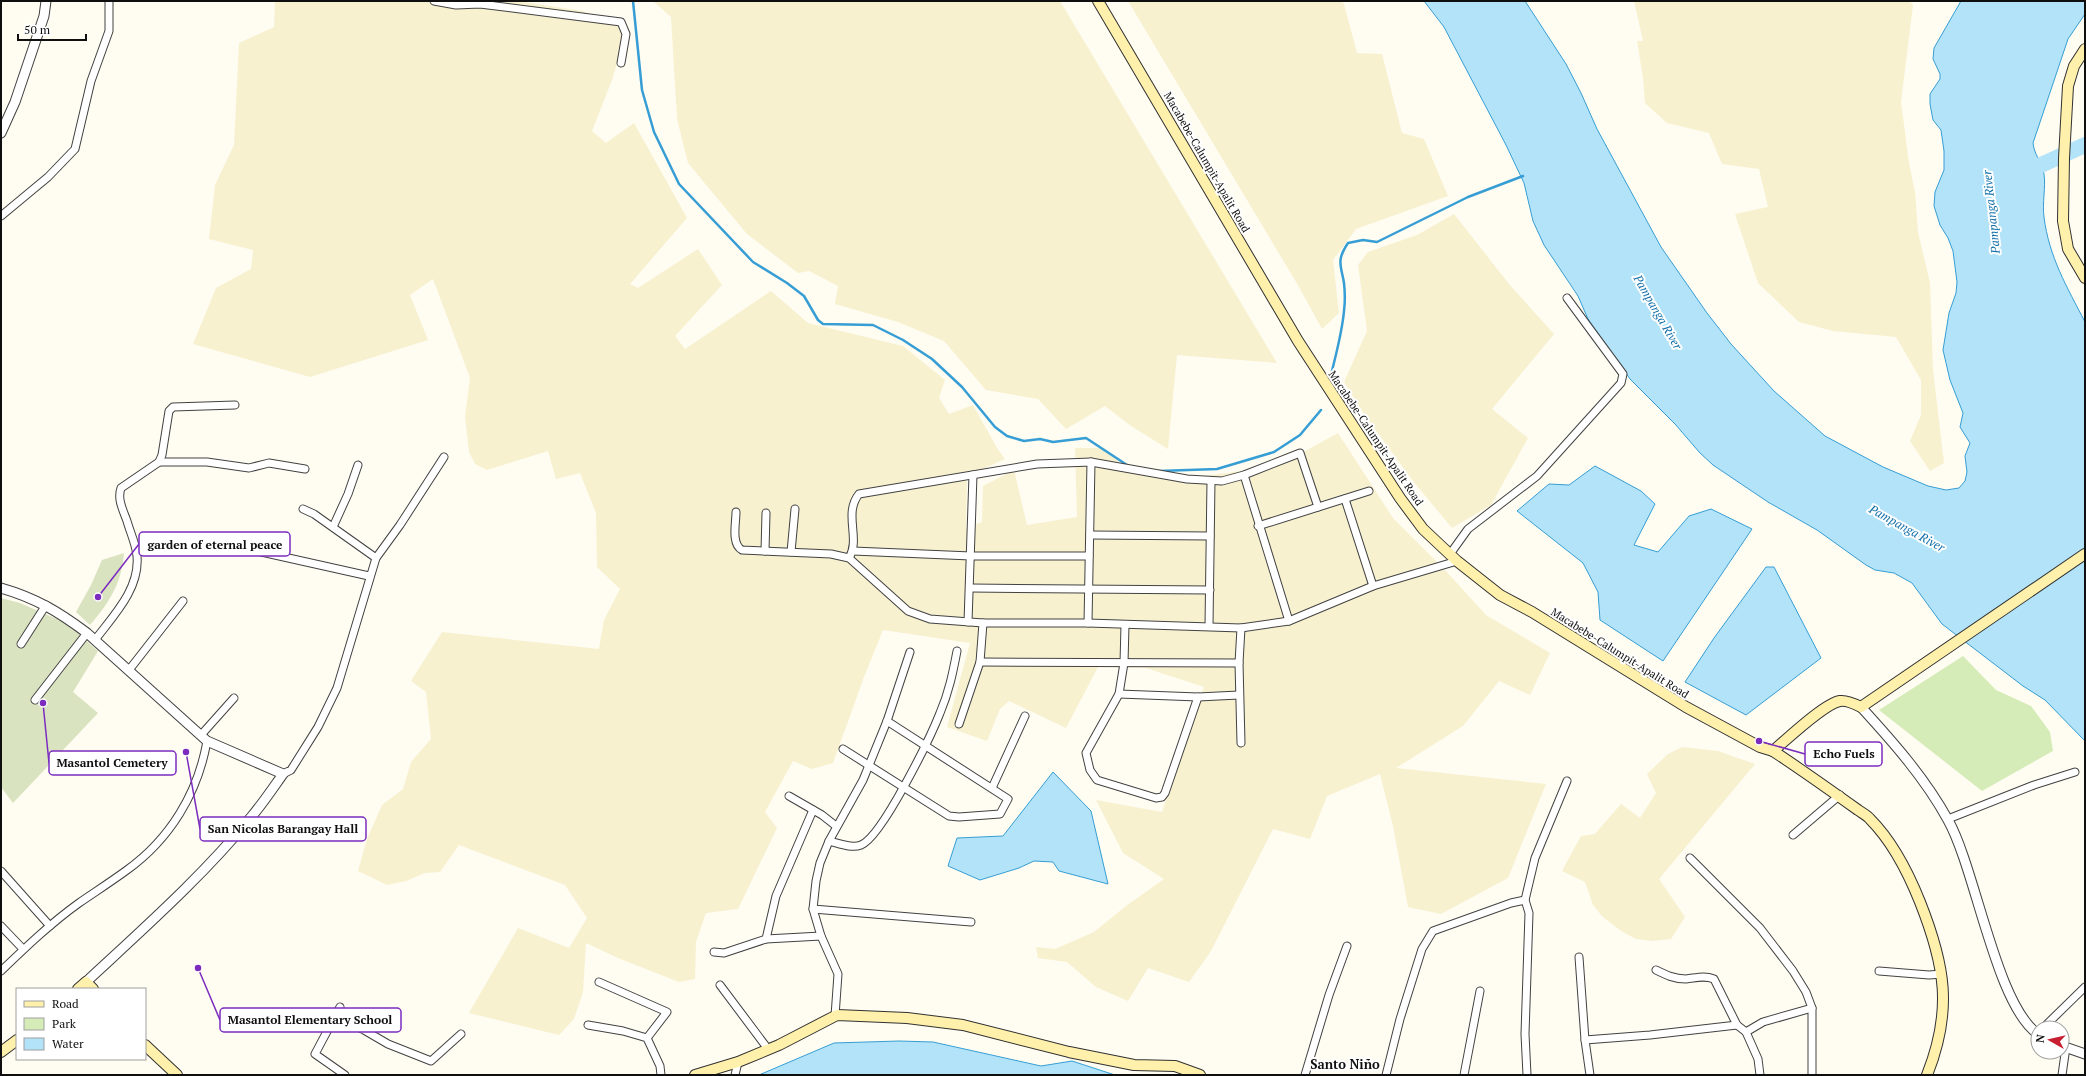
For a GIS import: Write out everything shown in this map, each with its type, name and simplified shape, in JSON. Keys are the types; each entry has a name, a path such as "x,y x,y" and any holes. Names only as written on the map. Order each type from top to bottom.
{"main road":[{"name":"Macabebe-Calumpit-Apalit Road","path":"1098,1 1298,341 1400,498 1423,529 1457,562 1500,595 1532,612 1686,707 1760,747 1773,751 1840,795 1869,817 1882,832 1908,872 1936,943 1942,974 1943,1004 1940,1034 1927,1075"},
{"path":"2085,49 2074,66 2068,86 2064,154 2063,221 2068,249 2085,278"},
{"path":"1773,751 1812,717 1839,701 1848,701 1860,707 2085,554"},
{"path":"696,1075 738,1062 813,1029 835,1016 907,1018 963,1025 1069,1052 1134,1065 1176,1066 1200,1075"},
{"path":"1,1052 16,1041"},
{"path":"146,1046 177,1075"}],"street":[{"path":"1,133 15,102 44,16 46,1"},
{"path":"1,216 48,177 75,149 91,82 109,31 109,1"},
{"path":"434,1 456,5 480,4 621,22 626,34 621,63"},
{"path":"1450,554 1468,529 1537,476 1621,382 1623,374 1567,298"},
{"path":"95,640 121,606 137,570 137,556 120,498 121,488 159,462 162,455 169,411 172,407 235,405"},
{"path":"1318,507 1300,452 1244,475 1222,481 1211,482 1091,462 1037,464 859,494 854,501 852,510 851,554 908,611 930,619 983,623 1088,623 1241,628 1289,621 1373,586 1457,562"},
{"path":"90,985 231,839 252,816 283,774 291,770 318,727 337,688 369,576 376,558 400,525 444,457"},
{"path":"159,462 207,462 249,468 265,463 305,469"},
{"path":"1088,623 1091,462"},
{"path":"333,527 348,494 358,465"},
{"path":"968,622 973,475"},
{"path":"1244,475 1258,526 1289,621"},
{"path":"1209,626 1211,482"},
{"path":"1258,526 1369,490"},
{"path":"1345,499 1373,586"},
{"path":"303,509 314,514 376,558"},
{"path":"791,552 795,509"},
{"path":"736,512 736,542 738,547 742,550 831,554 1089,556"},
{"path":"765,551 766,513"},
{"path":"1090,536 1210,536"},
{"path":"257,551 369,576"},
{"path":"1,588 28,595 88,633 204,738 283,774"},
{"path":"970,588 1210,590"},
{"path":"129,670 183,601"},
{"path":"21,644 46,605"},
{"path":"959,724 980,662 983,623"},
{"path":"1125,625 1124,663 1119,694 1086,753 1087,762 1097,780 1156,798 1162,797 1165,794 1198,697"},
{"path":"1241,628 1239,663 1241,743"},
{"path":"35,700 88,633"},
{"path":"828,841 850,846 862,845 876,833 904,787 940,713 952,678 957,651"},
{"path":"835,1016 838,974 821,936 813,909 820,863 828,841 857,792 887,721 910,652"},
{"path":"980,662 1239,663"},
{"path":"1119,694 1198,697 1239,695"},
{"path":"1,971 23,949 50,926 128,870 159,843 174,824 190,795 203,764 204,738 234,698"},
{"path":"1860,707 1917,771 1948,819 1962,849 2004,981 2015,1005 2030,1028"},
{"path":"992,788 1025,716"},
{"path":"843,750 868,764 945,813 959,817 1000,814 1008,799 925,744 887,721"},
{"path":"1948,819 2034,785 2075,772"},
{"path":"1526,1075 1525,1034 1529,913 1525,900 1535,858 1567,780"},
{"path":"1793,835 1840,795"},
{"path":"789,796 836,826"},
{"path":"766,939 776,896 813,810"},
{"path":"1690,858 1760,928 1793,971 1806,992 1812,1008 1812,1075"},
{"path":"1,871 50,926"},
{"path":"1386,1075 1400,1019 1422,949 1433,931 1511,903 1525,900"},
{"path":"813,909 971,922"},
{"path":"1,926 23,949"},
{"path":"714,952 724,953 766,939 821,936"},
{"path":"1305,1075 1329,995 1347,946"},
{"path":"1579,957 1585,1040 1590,1075"},
{"path":"1656,970 1671,977 1685,979 1707,976 1714,979 1737,1025 1746,1032 1758,1059 1760,1075"},
{"path":"1879,971 1930,975 1942,974"},
{"path":"599,982 668,1012 646,1038"},
{"path":"720,985 768,1049"},
{"path":"2051,1020 2085,987"},
{"path":"1464,1075 1480,991"},
{"path":"340,1007 315,1054 345,1075"},
{"path":"1746,1032 1763,1022 1812,1008"},
{"path":"336,1016 388,1044 431,1061 460,1034"},
{"path":"1585,1040 1650,1036 1737,1025"},
{"path":"588,1026 624,1031 646,1038 660,1066 662,1075"},
{"path":"2070,1049 2085,1054"},
{"path":"2062,1075 2063,1060"},
{"path":"735,1075 738,1062"}],"shaded area":[{"path":"275,1 517,1 583,11 627,30 612,80 592,131 606,143 634,123 687,218 630,284 638,288 698,249 722,285 675,336 685,349 771,291 808,323 903,346 945,380 939,398 949,414 973,405 997,448 1005,459 967,476 966,529 982,522 983,486 1014,470 1027,525 1077,517 1075,448 1104,448 1126,469 1189,478 1256,469 1300,454 1338,433 1393,518 1445,570 1486,615 1550,653 1530,695 1499,681 1463,726 1396,768 1546,784 1508,878 1441,914 1408,907 1393,826 1380,774 1327,796 1310,839 1273,829 1211,951 1189,982 1148,968 1128,1001 1096,987 1067,962 1038,958 1036,947 1055,949 1094,932 1126,906 1164,879 1123,853 1096,800 1162,812 1204,687 1146,668 1098,667 1066,728 1009,701 1000,709 987,741 947,727 970,643 883,630 864,677 833,763 812,769 793,761 765,812 777,828 738,909 706,913 696,942 695,979 679,982 618,958 586,943 583,992 574,1019 559,1035 469,1013 518,928 569,948 587,918 565,885 459,845 440,872 425,873 406,881 387,885 358,871 367,839 382,805 403,789 411,762 431,739 426,692 411,681 442,632 599,649 604,620 620,589 597,567 596,513 580,473 556,479 548,451 487,470 475,464 469,452 465,417 470,378 433,279 410,295 428,340 310,377 193,344 216,288 251,269 253,250 209,239 215,185 234,145 239,43 274,27"},
{"path":"653,1 1060,1 1277,363 1177,355 1168,449 1131,426 1105,406 1066,429 1038,399 986,390 944,341 898,322 835,304 838,286 809,271 798,273 747,234 688,163 677,119 671,17"},
{"path":"1128,1 1341,1 1344,4 1357,53 1382,54 1402,133 1424,139 1448,196 1356,229 1333,260 1339,313 1322,329 1299,287"},
{"path":"1634,1 1909,1 1913,5 1901,102 1909,163 1915,192 1918,232 1930,283 1933,370 1944,463 1930,471 1910,441 1921,415 1921,380 1896,337 1833,331 1799,322 1758,283 1735,214 1768,207 1759,169 1722,164 1709,133 1667,123 1645,103 1643,78 1637,41 1643,41"},
{"path":"1454,214 1509,284 1554,334 1492,409 1528,438 1491,505 1452,528 1413,481 1366,417 1344,382 1367,331 1358,265 1368,252 1417,235"},
{"path":"1682,747 1718,751 1755,764 1659,879 1685,917 1671,939 1652,941 1636,939 1621,931 1603,917 1593,905 1585,882 1562,871 1581,836 1595,834 1621,804 1640,818 1656,793 1647,774 1668,754"}],"green space":[{"path":"124,553 121,573 114,591 90,625 76,612 91,585 102,560"},
{"path":"1,598 20,603 66,623 98,651 73,692 98,713 13,803 1,787"},
{"path":"1963,656 1996,690 2031,706 2050,732 2053,751 1982,791 1879,710"}],"water":[{"name":"Pampanga River","path":"1424,1 1525,1 1566,64 1597,129 1661,247 1707,313 1731,344 1774,391 1825,436 1883,467 1928,486 1946,490 1959,488 1965,481 1967,472 1965,456 1970,443 1960,427 1963,413 1950,380 1943,350 1949,313 1956,293 1957,282 1953,251 1948,238 1940,225 1934,206 1935,192 1944,170 1944,151 1941,130 1933,120 1930,104 1930,94 1940,79 1940,74 1933,59 1934,48 1961,1 2085,1 2085,14 2068,39 2033,143 2044,174 2044,212 2046,232 2054,259 2085,322 2085,741 2045,700 2023,686 1942,624 1912,583 1894,573 1875,570 1866,565 1817,530 1768,502 1713,465 1630,379 1588,319 1578,296 1544,245 1533,221 1524,183 1506,145 1444,27"},
{"path":"1595,466 1641,491 1655,504 1634,545 1658,552 1689,516 1711,509 1752,529 1663,661 1600,620 1598,592 1583,563 1517,511 1549,484 1569,485"},
{"path":"1766,567 1774,567 1821,658 1746,715 1685,682 1714,638"},
{"path":"1053,772 1091,811 1108,884 1059,871 1053,862 1034,861 1019,868 980,880 948,866 957,838 1003,836"},
{"path":"899,1041 933,1042 1041,1066 1072,1061 1115,1075 759,1075 834,1043"}],"waterway":[{"path":"633,1 642,90 654,132 679,184 753,262 787,283 804,296 818,320 823,324 873,325 903,340 932,359 962,387 995,427 1007,436 1024,441 1040,439 1053,442 1086,438 1127,465"},
{"path":"2019,169 2041,165 2085,145"},
{"path":"1331,375 1343,319 1345,297 1340,263 1342,254 1348,243 1363,240 1377,242 1468,197 1523,176"},
{"path":"1159,471 1217,469 1274,452 1300,435 1321,410"}],"place":[{"name":"garden of eternal peace","path":"98,597"},
{"name":"Masantol Cemetery","path":"43,703"},
{"name":"Echo Fuels","path":"1759,741"},
{"name":"San Nicolas Barangay Hall","path":"186,752"},
{"name":"Masantol Elementary School","path":"198,968"}],"district":[{"name":"Santo Niño","path":"1345,1064"}]}
